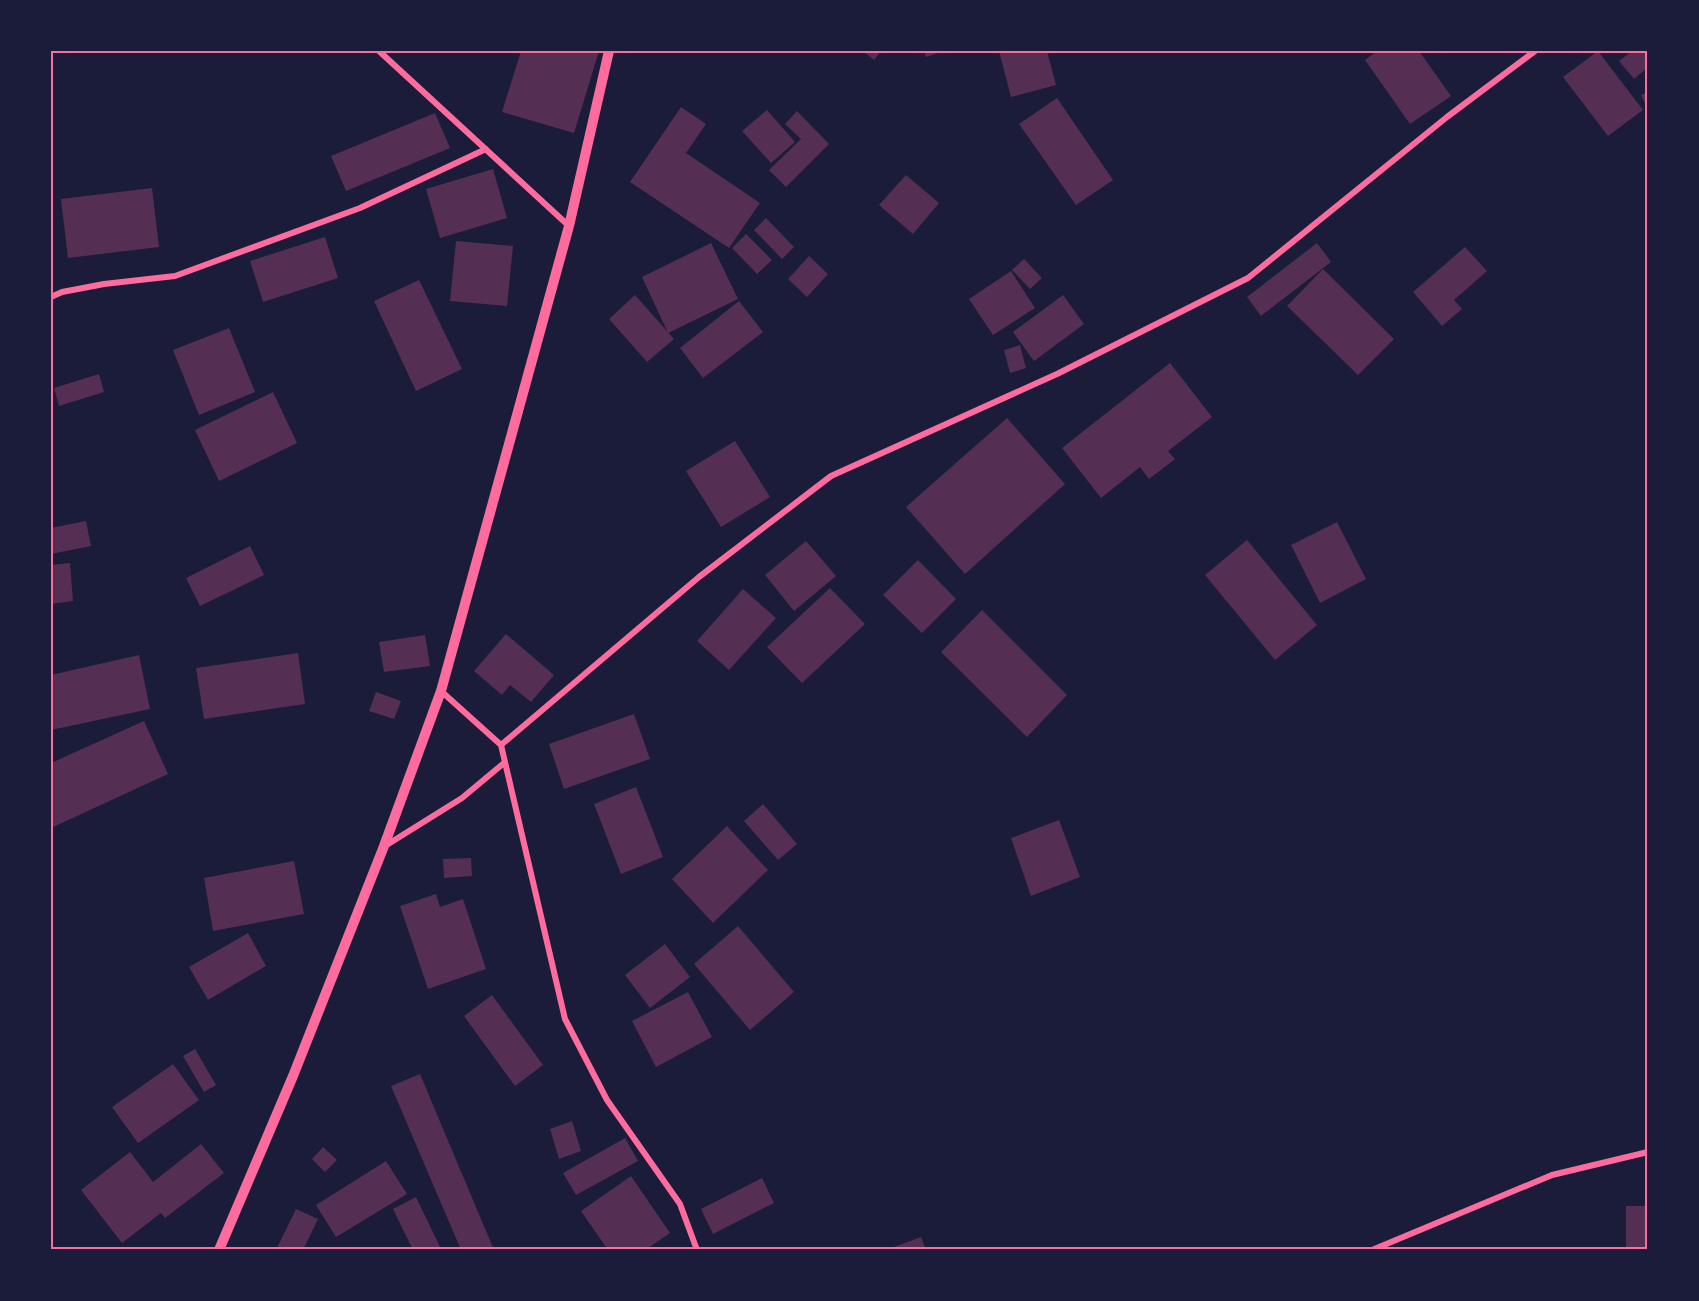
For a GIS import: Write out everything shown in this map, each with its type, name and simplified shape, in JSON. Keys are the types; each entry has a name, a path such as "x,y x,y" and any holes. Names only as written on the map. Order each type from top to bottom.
{"street":[{"path":"379,51 569,226"},
{"path":"219,1250 293,1076 384,846 441,691 569,226 609,51"},
{"path":"501,745 699,578 831,476 1057,374 1248,278 1447,117 1535,51"},
{"path":"51,297 62,292 104,284 175,276 360,208 486,149"},
{"path":"441,691 501,745 565,1020 607,1100 680,1204 697,1250"},
{"path":"384,846 462,798 504,763"},
{"path":"1372,1250 1552,1175 1648,1152"}],"building":[{"path":"521,51 599,51 574,133 502,112"},
{"path":"863,51 881,51 874,60"},
{"path":"924,51 943,51 926,57"},
{"path":"999,51 1047,51 1056,85 1011,97"},
{"path":"1377,51 1419,51 1451,96 1410,124 1365,60"},
{"path":"1598,51 1643,110 1608,136 1563,77"},
{"path":"1632,51 1648,51 1648,67 1634,79 1619,61"},
{"path":"1648,92 1648,109 1641,95"},
{"path":"1057,98 1113,180 1076,205 1019,124"},
{"path":"681,107 706,124 686,153 760,203 729,248 630,182"},
{"path":"767,110 795,142 771,163 742,131"},
{"path":"797,111 829,144 786,187 769,170 801,139 785,124"},
{"path":"435,113 450,148 346,191 331,156"},
{"path":"493,169 507,218 440,238 426,189"},
{"path":"906,175 939,203 913,234 879,205"},
{"path":"152,188 159,247 68,258 61,199"},
{"path":"766,218 794,247 782,259 754,230"},
{"path":"746,234 772,260 757,274 732,248"},
{"path":"325,237 338,278 263,302 250,261"},
{"path":"456,241 513,246 507,306 450,301"},
{"path":"711,243 738,299 668,333 642,277"},
{"path":"1317,243 1331,262 1261,316 1247,297"},
{"path":"1465,247 1487,271 1454,300 1462,309 1442,326 1413,292"},
{"path":"809,256 828,274 807,297 788,279"},
{"path":"1024,259 1042,278 1030,289 1012,270"},
{"path":"1323,269 1394,339 1358,375 1287,306"},
{"path":"1011,271 1035,308 993,335 969,299"},
{"path":"419,280 462,369 416,391 374,301"},
{"path":"635,295 674,339 647,362 609,319"},
{"path":"1063,295 1084,324 1034,361 1013,332"},
{"path":"739,301 763,332 703,378 680,348"},
{"path":"229,328 255,392 199,415 173,350"},
{"path":"1020,345 1026,368 1010,373 1004,350"},
{"path":"1170,363 1212,417 1168,451 1175,459 1149,479 1140,467 1101,498 1062,448"},
{"path":"99,374 104,392 59,406 54,388"},
{"path":"273,392 297,443 219,481 195,430"},
{"path":"1007,418 1065,484 965,574 906,507"},
{"path":"735,441 770,497 721,527 686,471"},
{"path":"86,521 91,546 51,554 51,528"},
{"path":"1337,522 1366,579 1320,603 1291,545"},
{"path":"1247,540 1317,625 1275,660 1205,575"},
{"path":"806,541 836,576 794,611 765,575"},
{"path":"250,546 264,575 200,606 186,578"},
{"path":"918,560 956,599 922,633 883,595"},
{"path":"70,563 73,601 51,604 51,565"},
{"path":"830,588 865,624 802,683 767,647"},
{"path":"743,589 776,618 729,670 697,641"},
{"path":"982,610 1067,695 1027,737 941,652"},
{"path":"506,634 554,675 531,702 510,685 502,695 474,671"},
{"path":"425,635 430,666 384,672 379,642"},
{"path":"298,653 305,704 204,719 196,668"},
{"path":"139,655 150,709 51,730 51,675"},
{"path":"376,692 401,701 394,719 369,711"},
{"path":"634,714 650,759 564,789 549,744"},
{"path":"144,721 168,774 51,828 51,763"},
{"path":"636,787 663,857 621,874 594,804"},
{"path":"763,804 797,844 778,860 744,821"},
{"path":"1059,820 1080,877 1031,896 1011,838"},
{"path":"727,826 768,870 713,923 672,879"},
{"path":"471,858 472,876 444,878 443,859"},
{"path":"294,861 304,914 213,931 204,878"},
{"path":"436,894 440,907 463,899 486,969 428,989 400,906"},
{"path":"738,926 794,992 750,1030 694,964"},
{"path":"248,933 266,966 208,1000 189,967"},
{"path":"665,944 690,977 650,1008 625,975"},
{"path":"688,992 712,1037 656,1067 632,1021"},
{"path":"492,995 543,1065 515,1086 464,1016"},
{"path":"195,1049 216,1085 204,1092 183,1056"},
{"path":"173,1064 199,1100 138,1143 112,1107"},
{"path":"420,1074 494,1250 461,1250 391,1086"},
{"path":"572,1121 581,1151 559,1159 550,1129"},
{"path":"625,1138 638,1161 576,1195 563,1173"},
{"path":"201,1144 224,1173 165,1218 161,1213 122,1243 81,1190 130,1152 153,1182"},
{"path":"323,1147 337,1160 325,1172 312,1159"},
{"path":"386,1161 407,1194 336,1237 316,1205"},
{"path":"631,1176 670,1233 645,1250 608,1250 581,1211"},
{"path":"762,1178 774,1203 713,1234 701,1209"},
{"path":"416,1197 441,1249 413,1250 393,1209"},
{"path":"1626,1206 1648,1206 1648,1250 1626,1250"},
{"path":"296,1209 318,1219 303,1250 276,1250"},
{"path":"921,1237 926,1250 886,1250"}]}
